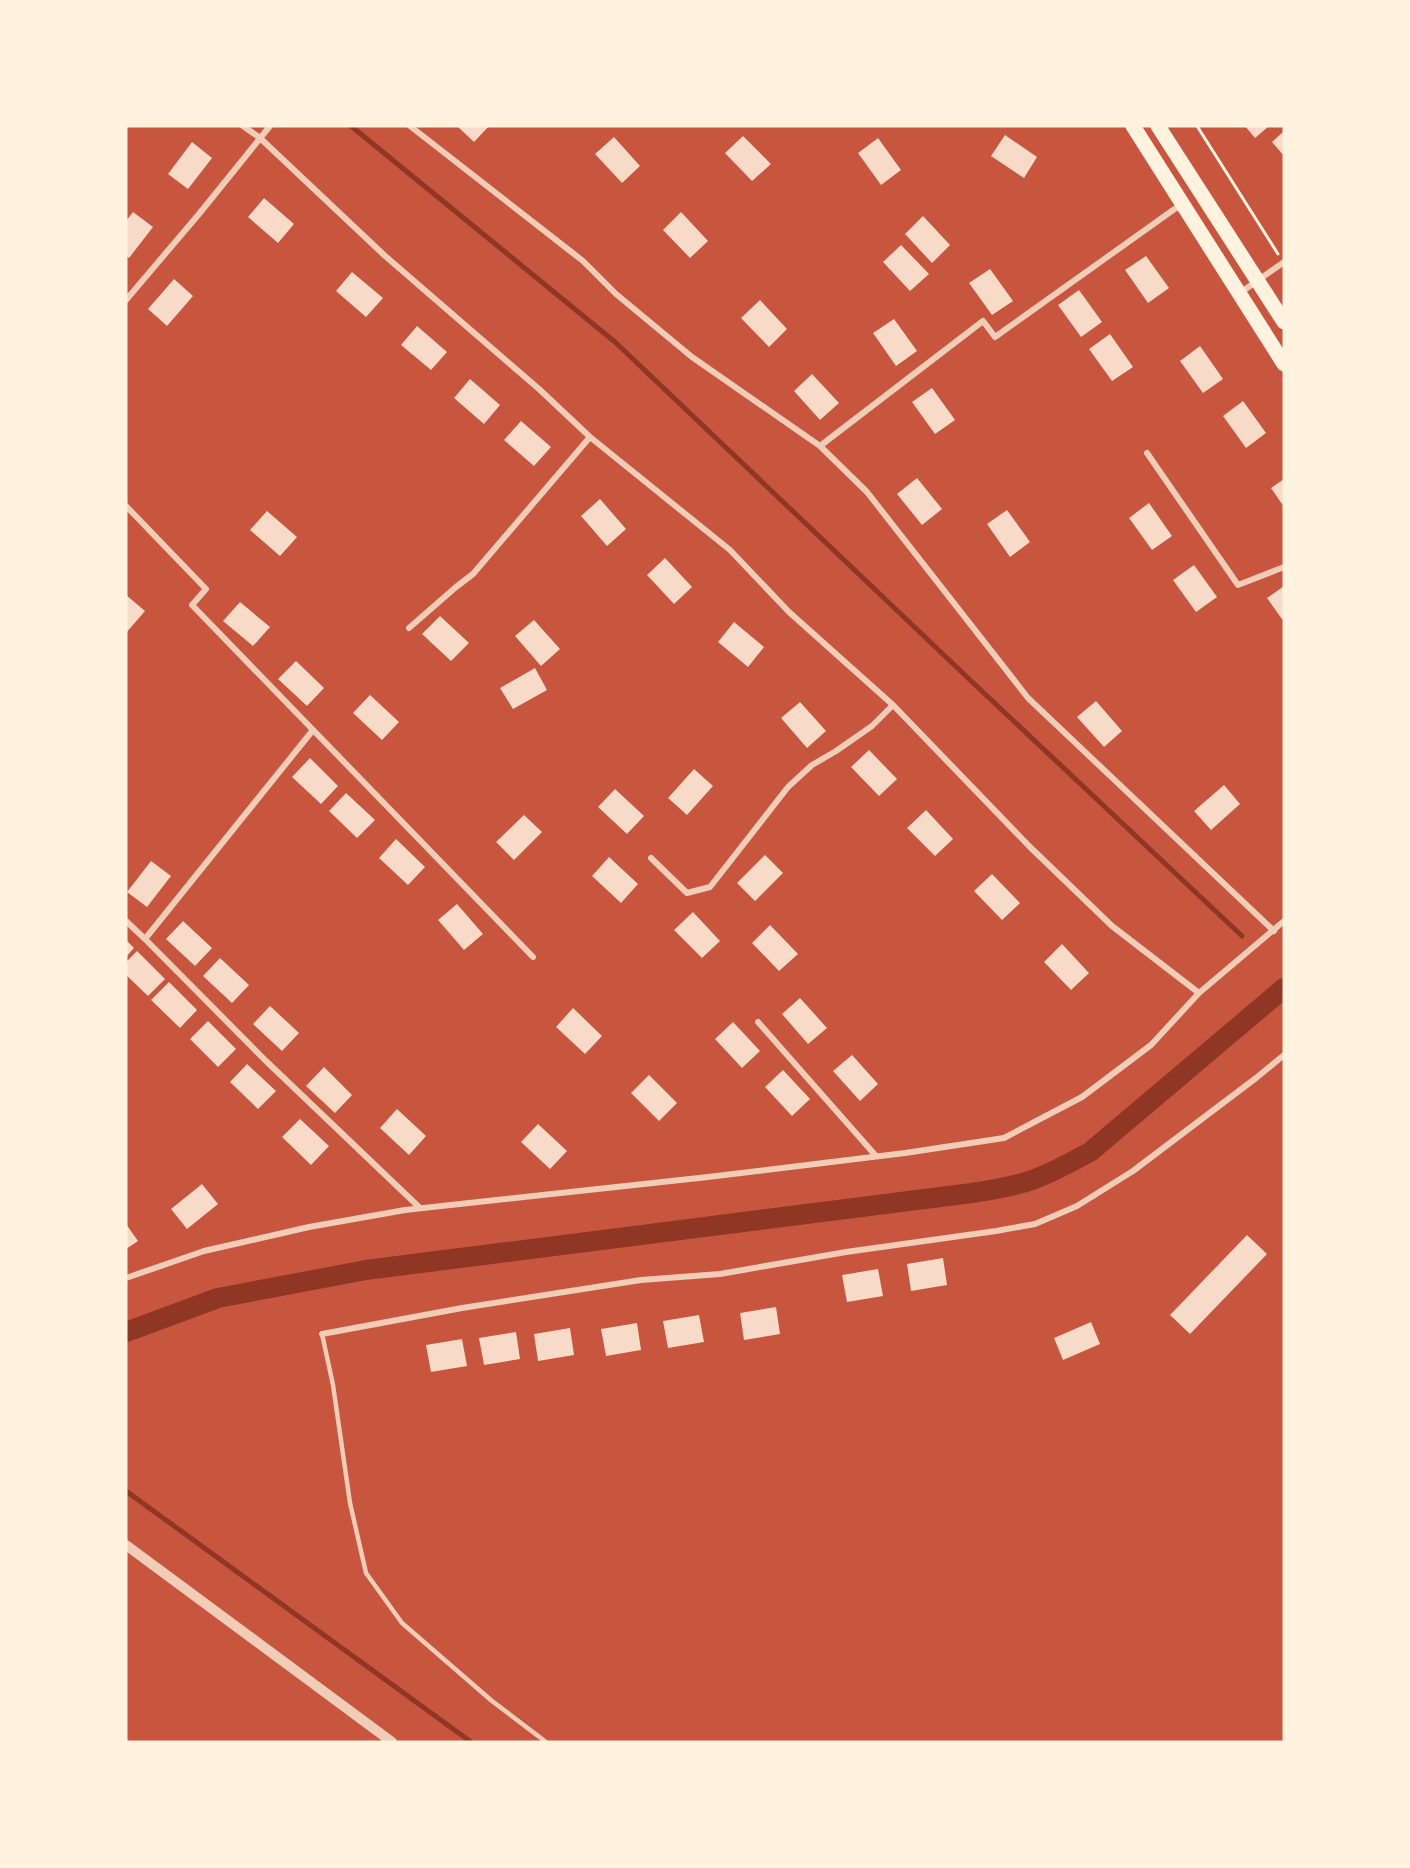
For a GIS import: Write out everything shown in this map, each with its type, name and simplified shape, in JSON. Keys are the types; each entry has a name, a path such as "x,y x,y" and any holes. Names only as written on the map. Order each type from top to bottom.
{"highway":[{"path":"1133,126 1284,364"},
{"path":"1158,126 1284,322"}],"street":[{"path":"243,126 260,138 384,255 539,389 590,437 730,550 789,612 893,705 1029,846 1112,926 1199,993"},
{"path":"126,300 270,126"},
{"path":"410,126 583,261 616,294 692,357 820,446 867,492 1028,698 1274,931"},
{"path":"820,446 983,321 994,337 1183,203"},
{"path":"1239,294 1284,262"},
{"path":"409,628 473,574 590,437"},
{"path":"1147,453 1238,585 1284,567"},
{"path":"126,506 206,589 192,605 533,957"},
{"path":"651,858 687,893 710,887 788,787 812,765 872,726 893,705"},
{"path":"146,939 313,730"},
{"path":"126,921 266,1061 420,1208"},
{"path":"126,1278 204,1251 309,1227 420,1208 708,1177 1004,1138 1082,1097 1151,1045 1199,993 1284,921"},
{"path":"758,1022 876,1156"},
{"path":"321,1334 462,1308 641,1280 720,1274 846,1252 1035,1224 1077,1206 1133,1171 1284,1055"},
{"path":"126,1545 392,1742"}],"lane":[{"path":"321,1334 333,1385 350,1503 366,1573 402,1623 492,1701 546,1742"}],"path":[{"path":"1197,126 1284,262"}],"building":[{"path":"457,126 489,126 474,142"},
{"path":"1245,126 1269,126 1255,138"},
{"path":"1284,131 1284,156 1272,142"},
{"path":"1005,135 1037,157 1024,178 991,156"},
{"path":"743,136 771,164 752,181 725,153"},
{"path":"614,137 640,166 622,183 595,154"},
{"path":"878,138 901,170 881,185 858,153"},
{"path":"192,142 212,158 188,189 168,174"},
{"path":"264,198 294,224 278,243 248,217"},
{"path":"133,212 153,227 129,258 126,256 126,221"},
{"path":"681,212 708,241 690,258 663,230"},
{"path":"923,216 950,245 932,263 905,234"},
{"path":"901,245 929,274 910,291 883,262"},
{"path":"1146,256 1169,288 1148,303 1125,270"},
{"path":"990,269 1013,301 992,315 969,283"},
{"path":"352,272 383,298 366,317 336,291"},
{"path":"174,279 193,296 167,326 148,309"},
{"path":"1079,290 1102,322 1081,337 1058,305"},
{"path":"760,300 787,329 769,347 741,318"},
{"path":"894,319 917,351 896,366 873,333"},
{"path":"417,326 447,352 431,370 401,345"},
{"path":"1110,334 1133,367 1112,381 1089,349"},
{"path":"1200,346 1223,379 1203,393 1180,361"},
{"path":"812,374 839,403 820,420 794,391"},
{"path":"470,379 500,405 484,424 454,398"},
{"path":"932,388 955,420 935,434 912,402"},
{"path":"1243,401 1266,433 1246,448 1223,416"},
{"path":"521,421 551,447 534,466 504,440"},
{"path":"917,478 942,509 922,525 897,494"},
{"path":"1284,479 1284,507 1271,488"},
{"path":"600,499 626,529 607,546 581,516"},
{"path":"1149,503 1172,536 1152,550 1129,518"},
{"path":"1007,510 1030,542 1010,557 987,524"},
{"path":"267,511 297,537 280,556 250,530"},
{"path":"665,558 692,587 674,604 647,575"},
{"path":"1194,565 1217,597 1196,612 1173,580"},
{"path":"1284,586 1284,622 1267,598"},
{"path":"126,595 145,611 126,633"},
{"path":"240,602 270,627 253,646 223,621"},
{"path":"440,616 469,643 451,661 422,634"},
{"path":"534,620 560,649 541,666 515,636"},
{"path":"734,622 764,647 748,667 718,642"},
{"path":"296,661 324,688 307,706 278,679"},
{"path":"535,668 547,690 513,709 500,688"},
{"path":"370,695 399,722 382,740 353,713"},
{"path":"1096,701 1122,731 1104,747 1077,717"},
{"path":"800,702 826,731 807,748 781,718"},
{"path":"869,750 897,779 879,796 851,767"},
{"path":"310,758 338,786 321,804 292,777"},
{"path":"694,769 713,786 687,815 668,798"},
{"path":"1224,785 1240,804 1211,830 1194,811"},
{"path":"615,789 644,816 627,834 598,807"},
{"path":"346,793 375,820 357,838 329,811"},
{"path":"926,810 953,839 935,856 907,828"},
{"path":"524,815 542,832 514,860 496,842"},
{"path":"396,839 425,867 408,885 379,858"},
{"path":"765,855 783,873 755,901 737,883"},
{"path":"609,857 638,884 621,903 592,876"},
{"path":"151,861 171,876 147,907 127,892"},
{"path":"992,874 1020,903 1002,920 974,891"},
{"path":"457,904 483,934 464,950 438,920"},
{"path":"693,912 720,941 702,958 674,930"},
{"path":"183,921 212,948 195,966 166,939"},
{"path":"770,925 798,954 779,971 752,943"},
{"path":"126,940 134,948 126,957"},
{"path":"1062,944 1089,973 1071,990 1044,962"},
{"path":"137,951 165,979 148,996 126,975 126,962"},
{"path":"220,958 249,985 232,1003 203,976"},
{"path":"169,982 197,1010 180,1028 151,1000"},
{"path":"800,998 827,1028 808,1044 782,1014"},
{"path":"270,1006 299,1033 282,1051 253,1024"},
{"path":"573,1008 602,1036 585,1054 556,1027"},
{"path":"208,1021 236,1049 218,1067 190,1039"},
{"path":"733,1022 760,1051 742,1068 715,1039"},
{"path":"852,1055 878,1084 860,1101 833,1071"},
{"path":"247,1064 276,1091 258,1109 230,1082"},
{"path":"324,1067 352,1095 335,1113 306,1086"},
{"path":"783,1070 810,1099 792,1116 765,1087"},
{"path":"649,1075 677,1103 659,1121 631,1093"},
{"path":"397,1109 426,1136 409,1155 380,1128"},
{"path":"300,1119 329,1146 311,1165 282,1137"},
{"path":"538,1124 567,1151 550,1169 521,1142"},
{"path":"202,1184 218,1204 187,1229 171,1209"},
{"path":"126,1224 138,1241 126,1249"},
{"path":"1247,1235 1267,1254 1190,1334 1170,1315"},
{"path":"943,1258 947,1285 911,1291 907,1264"},
{"path":"878,1269 883,1296 847,1302 842,1275"},
{"path":"776,1307 780,1334 744,1340 740,1313"},
{"path":"699,1315 704,1342 668,1348 663,1321"},
{"path":"1091,1322 1100,1344 1063,1360 1054,1338"},
{"path":"637,1323 641,1350 606,1356 601,1329"},
{"path":"570,1328 574,1355 538,1361 534,1334"},
{"path":"516,1332 520,1359 484,1365 479,1338"},
{"path":"462,1339 467,1366 431,1372 426,1345"}],"waterway":[{"path":"351,126 615,342 1242,936"},
{"path":"126,1332 218,1298 366,1270 972,1193 1024,1182 1054,1171 1090,1152 1284,988"},
{"path":"126,1491 471,1742"}]}
